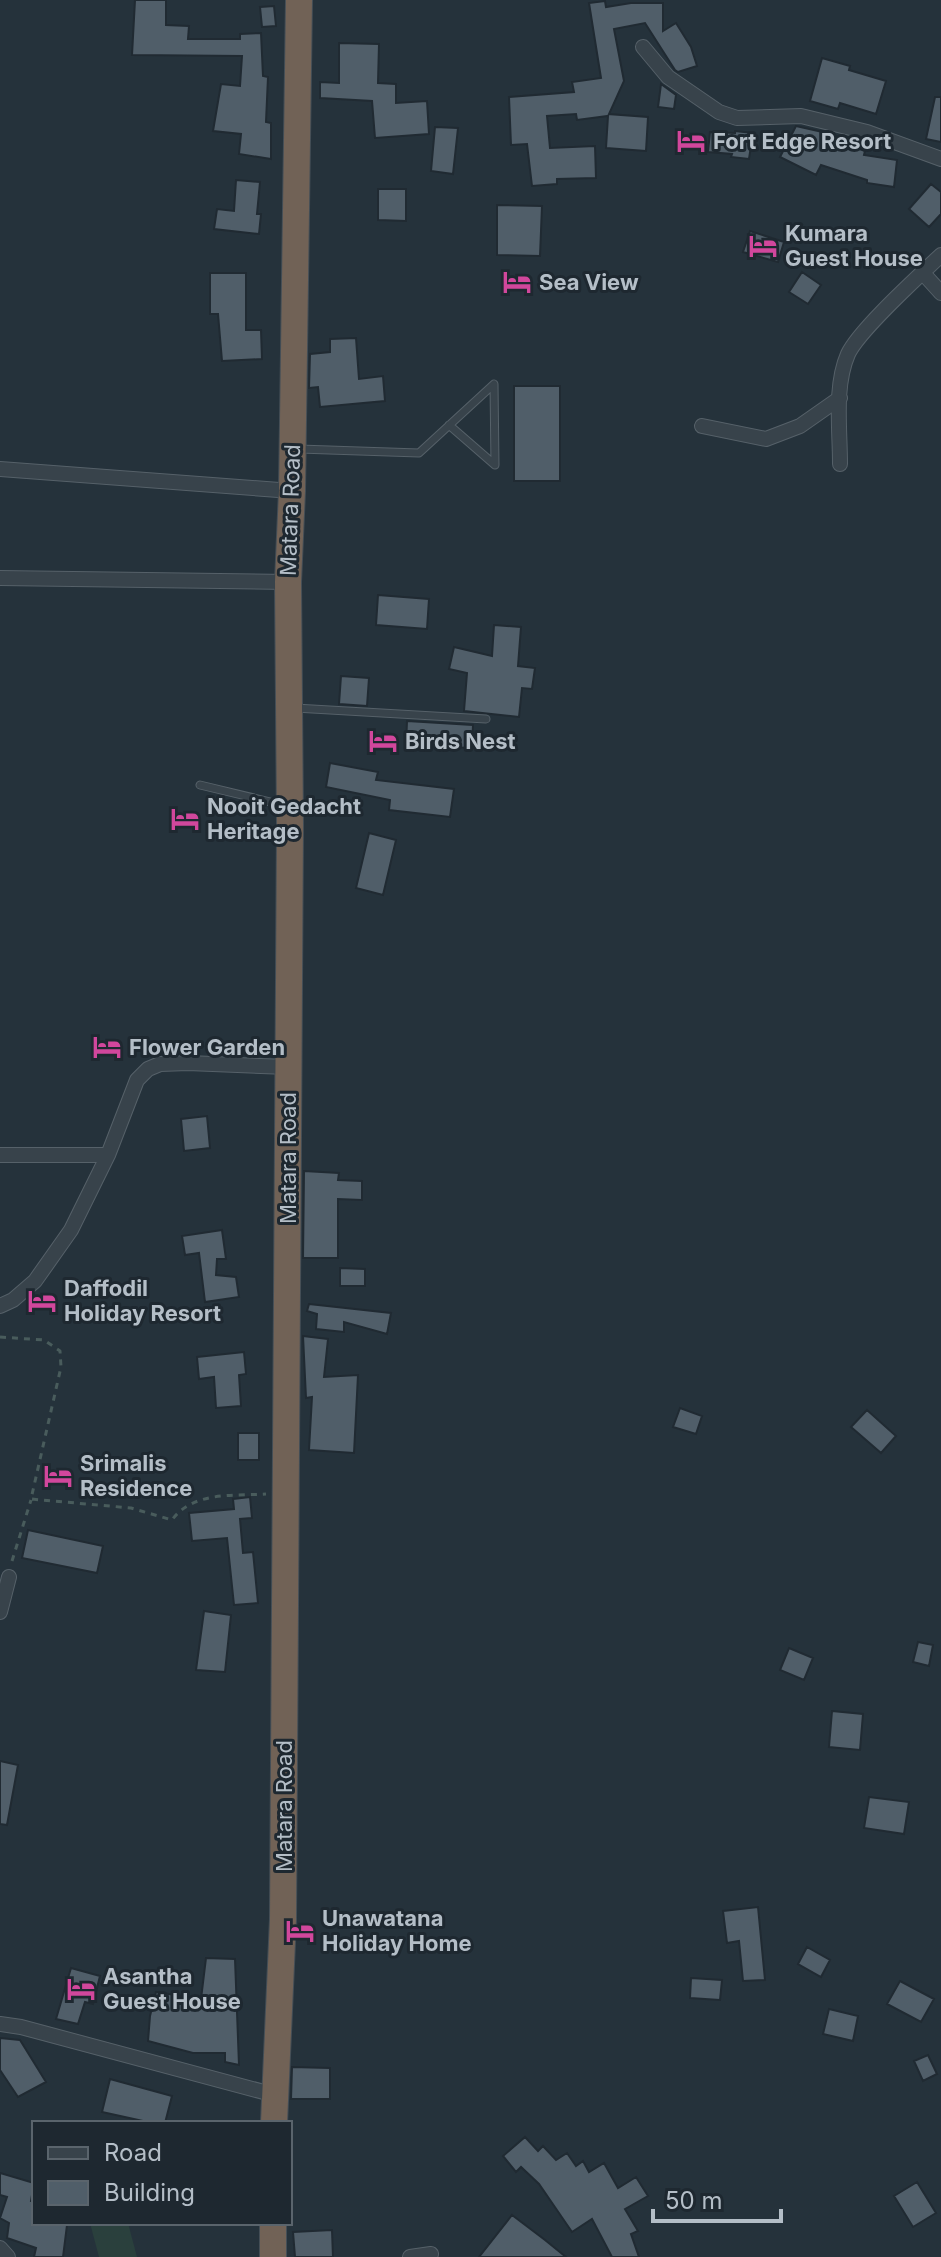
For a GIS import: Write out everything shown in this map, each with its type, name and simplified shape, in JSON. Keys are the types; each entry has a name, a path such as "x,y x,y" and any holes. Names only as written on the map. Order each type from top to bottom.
{"highway":[{"name":"Matara Road","path":"274,2121 283,1919 290,806 288,582 293,449 299,0"},
{"path":"273,2225 273,2257"}],"street":[{"path":"643,47 668,77 719,112 737,118 801,116 867,132 941,159"},
{"path":"840,464 840,398 849,352 941,255"},
{"path":"922,272 941,293"},
{"path":"702,426 766,439 800,426 840,398"},
{"path":"0,469 292,491"},
{"path":"0,578 288,582"},
{"path":"0,1306 13,1300 35,1281 71,1230 108,1155 137,1080 148,1069 160,1064 188,1063 288,1067"},
{"path":"0,1155 108,1155"},
{"path":"0,1612 9,1577"},
{"path":"0,2024 275,2095"},
{"path":"0,2248 8,2257"},
{"path":"410,2257 431,2254"}],"lane":[{"path":"293,449 419,453 449,425 461,415 494,384 495,465 449,425"},
{"path":"289,707 486,719"},
{"path":"200,785 290,806"}],"path":[{"path":"0,1337 44,1340 60,1351 61,1367 31,1499 9,1577"},
{"path":"31,1499 131,1508 172,1520 181,1508 198,1500 286,1494"}],"green space":[{"path":"91,2225 129,2225 137,2257 99,2257"}],"building":[{"path":"135,0 166,0 166,25 189,26 188,39 240,39 240,34 261,33 263,76 268,77 266,122 271,123 271,159 239,154 241,134 213,131 221,84 240,86 242,56 132,55"},
{"path":"605,1 606,7 663,3 663,31 676,23 691,47 697,66 678,72 675,70 645,23 614,29 624,81 609,114 648,117 646,151 606,148 608,116 577,120 576,114 547,116 550,148 595,146 596,178 557,179 557,184 532,186 527,144 511,145 509,97 574,92 572,82 601,78 589,3"},
{"path":"274,6 276,26 262,27 260,7"},
{"path":"339,43 379,44 378,83 396,84 396,103 427,101 429,134 375,138 372,101 320,98 320,82 339,83"},
{"path":"822,58 886,81 876,114 840,103 838,109 810,101"},
{"path":"661,84 676,95 674,109 658,107"},
{"path":"935,97 941,97 941,142 926,139"},
{"path":"796,126 827,133 835,137 834,140 865,151 864,155 897,160 894,187 867,183 867,180 821,165 816,175 780,157"},
{"path":"435,127 458,128 453,174 431,171"},
{"path":"710,132 753,133 749,159 708,152"},
{"path":"236,180 260,182 259,234 214,229 217,209 234,211"},
{"path":"931,184 941,192 941,214 929,227 909,209"},
{"path":"378,189 406,189 406,221 378,220"},
{"path":"497,205 542,206 540,256 497,255"},
{"path":"750,231 784,242 778,262 743,252"},
{"path":"802,272 821,285 808,304 789,292"},
{"path":"210,273 246,273 246,330 261,330 262,359 222,361 218,314 210,314"},
{"path":"356,338 359,379 383,376 385,401 320,407 318,387 309,388 310,354 330,352 330,339"},
{"path":"514,386 560,386 560,481 514,481"},
{"path":"378,595 429,599 427,629 376,625"},
{"path":"494,625 521,627 518,666 535,668 532,689 522,688 519,717 464,711 467,673 449,669 454,647 492,656"},
{"path":"341,676 369,678 367,706 339,704"},
{"path":"407,721 473,725 472,748 406,745"},
{"path":"330,763 378,772 376,780 454,789 450,817 389,810 390,800 326,787"},
{"path":"369,833 396,840 383,895 356,888"},
{"path":"207,1116 210,1148 184,1151 181,1119"},
{"path":"304,1171 339,1173 338,1180 362,1181 362,1200 338,1199 338,1258 303,1258"},
{"path":"222,1230 226,1259 217,1259 216,1275 236,1277 239,1297 205,1302 199,1253 185,1255 182,1236"},
{"path":"340,1268 365,1269 365,1286 340,1286"},
{"path":"309,1304 391,1313 387,1334 344,1322 344,1332 316,1329 317,1314 307,1311"},
{"path":"303,1336 328,1339 324,1377 358,1375 354,1453 309,1450 312,1397 306,1398"},
{"path":"244,1352 246,1374 239,1375 241,1406 216,1408 214,1377 199,1379 197,1357"},
{"path":"680,1408 702,1416 696,1434 673,1427"},
{"path":"867,1410 896,1436 881,1453 851,1427"},
{"path":"238,1433 259,1433 259,1460 238,1460"},
{"path":"250,1497 252,1518 240,1519 243,1553 253,1552 258,1603 234,1605 227,1538 192,1541 189,1513 234,1509 233,1499"},
{"path":"28,1530 103,1546 97,1573 22,1558"},
{"path":"204,1611 231,1615 225,1672 196,1670"},
{"path":"918,1642 933,1645 929,1666 913,1662"},
{"path":"789,1648 813,1658 804,1680 780,1670"},
{"path":"832,1711 863,1714 860,1750 829,1747"},
{"path":"0,1761 18,1765 7,1825 0,1824"},
{"path":"869,1797 909,1802 904,1834 864,1828"},
{"path":"758,1907 765,1980 743,1981 739,1941 727,1943 723,1911"},
{"path":"807,1947 830,1960 821,1977 798,1964"},
{"path":"206,1958 235,1959 239,2065 225,2062 225,2053 193,2053 148,2041 156,1992 201,1999"},
{"name":"Asantha Guest House","path":"71,1968 100,1976 93,2004 85,2002 78,2024 56,2019"},
{"path":"691,1978 722,1980 720,2000 690,1998"},
{"path":"900,1981 934,1999 921,2022 887,2004"},
{"path":"829,2009 858,2016 853,2041 823,2034"},
{"path":"0,2038 20,2040 46,2082 18,2097 0,2070"},
{"path":"928,2055 937,2074 923,2081 914,2061"},
{"path":"292,2067 330,2068 330,2099 291,2099"},
{"path":"110,2079 172,2096 166,2121 143,2121 102,2112"},
{"path":"525,2137 538,2151 543,2146 556,2160 567,2153 576,2166 583,2161 589,2172 604,2163 618,2188 636,2177 648,2196 625,2209 638,2231 631,2234 639,2257 612,2257 592,2219 572,2232 539,2184 521,2167 516,2172 503,2156"},
{"path":"0,2173 32,2182 32,2225 67,2225 63,2257 34,2257 36,2248 7,2238 9,2223 0,2218 7,2197 0,2195"},
{"path":"917,2182 936,2213 913,2227 894,2196"},
{"path":"512,2215 545,2240 566,2257 479,2257"},
{"path":"332,2230 333,2257 295,2257 293,2232"}],"place":[{"name":"Fort Edge Resort","path":"691,141"},
{"name":"Kumara Guest House","path":"763,246"},
{"name":"Sea View","path":"517,282"},
{"name":"Birds Nest","path":"383,741"},
{"name":"Nooit Gedacht Heritage","path":"185,819"},
{"name":"Flower Garden","path":"107,1047"},
{"name":"Daffodil Holiday Resort","path":"42,1301"},
{"name":"Srimalis Residence","path":"58,1476"},
{"name":"Unawatana Holiday Home","path":"300,1931"},
{"name":"Asantha Guest House","path":"81,1989"}]}
